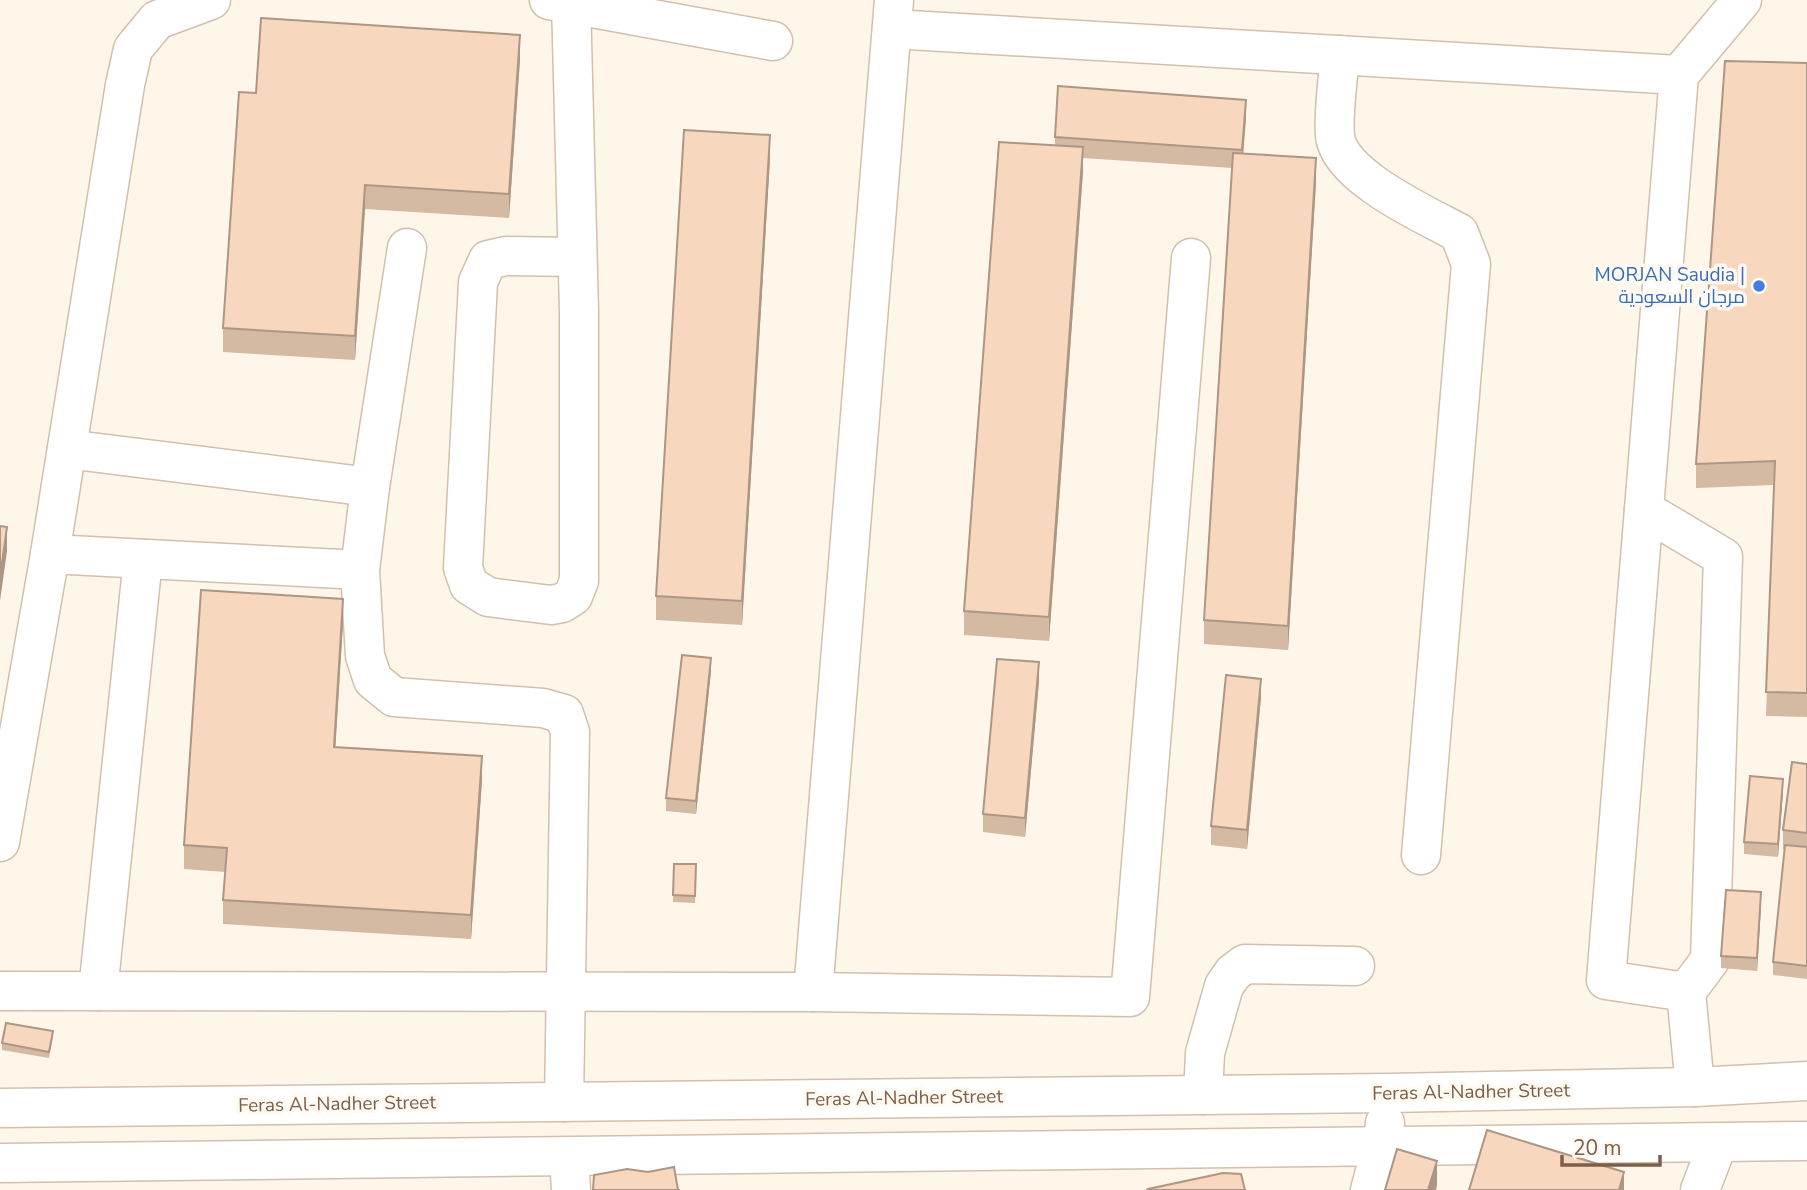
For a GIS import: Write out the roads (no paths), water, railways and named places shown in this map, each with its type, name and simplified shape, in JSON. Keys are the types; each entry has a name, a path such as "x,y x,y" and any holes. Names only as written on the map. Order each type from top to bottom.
{"street":[{"path":"0,842 133,49 157,20 211,0"},
{"path":"1686,992 1606,980 1679,75 1742,0"},
{"path":"577,257 506,256 488,260 478,282 463,568 469,585 488,597 551,605 562,603 573,596 579,581 577,257 563,1 773,41"},
{"path":"813,992 893,14 1340,55 1679,75"},
{"path":"1340,55 1335,138 1346,163 1394,198 1460,233 1471,264 1420,855"},
{"path":"407,248 360,570 365,656 373,680 394,697 543,708 564,714 570,732 564,1102"},
{"path":"0,991 813,992 1130,998 1191,258"},
{"path":"67,449 370,487"},
{"path":"1644,510 1723,557 1710,960 1686,992 1695,1087"},
{"path":"50,554 360,570"},
{"path":"99,991 143,559"},
{"path":"1203,1095 1205,1053 1224,986 1233,973 1245,964 1354,966"},
{"name":"Feras Al-Nadher Street","path":"0,1108 1390,1093 1695,1087 1807,1081"},
{"path":"1370,1190 1382,1146 1390,1093"},
{"path":"0,1163 161,1176 570,1174 1382,1146 1807,1142"},
{"path":"1700,1190 1718,1143"}],"place":[{"name":"MORJAN Saudia | مرجان السعودية","path":"1759,286"}]}
